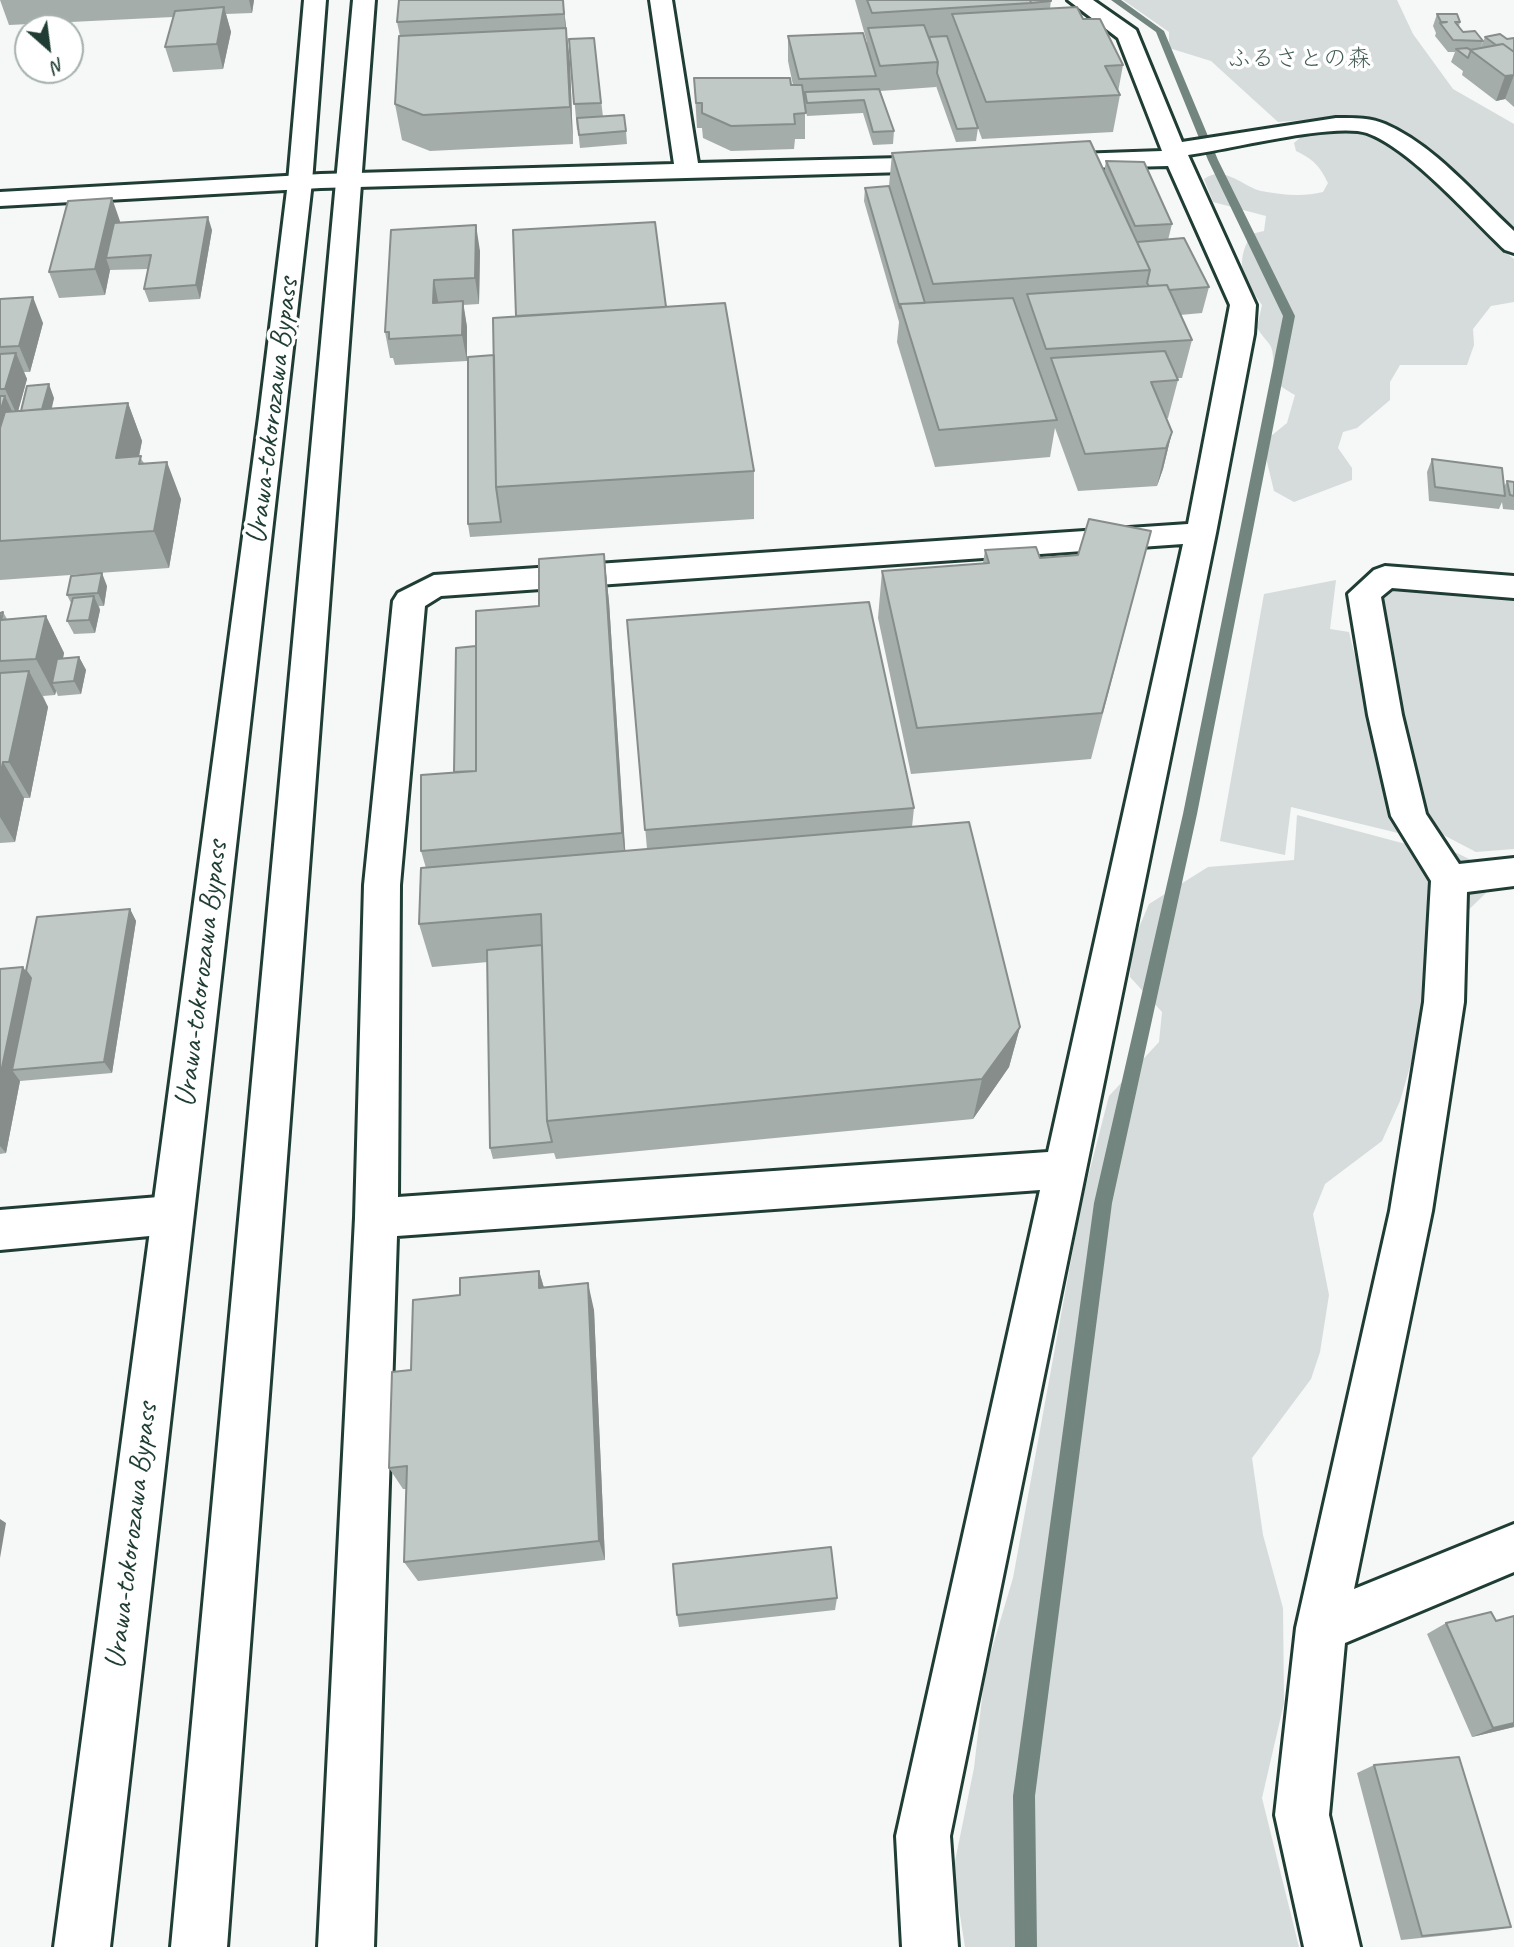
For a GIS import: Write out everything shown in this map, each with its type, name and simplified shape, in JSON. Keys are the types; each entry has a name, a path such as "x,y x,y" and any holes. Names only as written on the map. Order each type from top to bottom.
{"main road":[{"name":"Urawa-tokorozawa Bypass","path":"82,1947 300,182 315,0"},
{"name":"Urawa-tokorozawa Bypass","path":"199,1947 364,0"},
{"path":"661,0 687,170"},
{"path":"930,1947 923,1836 1201,533 1240,334 1243,305 1181,152 1128,35 1079,0"},
{"path":"1027,162 1181,152 1218,143 1319,127 1350,124 1373,127 1429,167 1514,246"},
{"path":"0,199 348,180 959,164"},
{"path":"346,1947 376,1218 383,885 409,601 434,586 1201,533"},
{"path":"1332,1947 1302,1815 1321,1628 1411,1211 1444,1002 1449,880 1409,816 1385,715 1364,594 1385,577 1514,587"},
{"path":"1449,880 1514,872"},
{"path":"376,1218 1063,1171"},
{"path":"0,1230 171,1215"},
{"path":"1321,1628 1514,1548"}],"green space":[{"name":"ふるさとの森","path":"1123,0 1397,0 1413,34 1453,89 1514,124 1514,228 1398,128 1363,116 1278,122 1211,61 1169,48 1169,32"},
{"path":"1354,130 1377,139 1419,168 1514,259 1514,302 1491,306 1473,329 1474,345 1467,365 1400,365 1390,382 1390,400 1357,428 1343,432 1338,448 1352,468 1352,480 1294,502 1274,491 1267,462 1266,440 1287,423 1295,395 1274,380 1271,347 1257,327 1262,305 1246,279 1242,263 1251,234 1264,231 1266,216 1213,202 1204,179 1219,174 1261,191 1300,195 1323,192 1328,183 1322,172 1311,160 1296,151 1294,143 1303,135"},
{"path":"1336,580 1330,629 1349,632 1398,833 1291,807 1285,855 1220,841 1264,594"},
{"path":"1390,588 1514,595 1514,849 1476,852 1432,829 1404,747 1380,597"},
{"path":"1297,815 1402,843 1457,853 1481,865 1486,893 1427,950 1424,1019 1400,1101 1382,1141 1325,1184 1313,1214 1329,1295 1320,1352 1311,1379 1252,1458 1263,1535 1283,1608 1284,1703 1262,1798 1299,1947 965,1947 953,1871 974,1768 985,1672 1013,1578 1082,1200 1109,1096 1159,1042 1162,1012 1130,977 1131,946 1149,904 1208,867 1294,860"}],"building":[{"path":"399,0 563,0 564,14 397,22"},
{"path":"867,0 1030,0 1031,3 872,13"},
{"path":"1030,0 1051,0 1051,1 1031,3"},
{"path":"224,7 217,44 165,47 175,11"},
{"path":"1077,7 1083,19 1100,19 1123,65 1105,66 1120,95 986,102 952,14"},
{"path":"1437,14 1457,14 1460,22 1455,22 1463,32 1475,31 1483,41 1453,40 1440,23 1447,22 1441,22"},
{"path":"924,25 938,62 880,66 868,28"},
{"path":"566,28 570,107 423,115 395,104 399,36"},
{"path":"863,33 876,76 799,79 788,36"},
{"path":"1500,34 1507,39 1514,38 1514,52 1485,37"},
{"path":"947,36 978,128 957,129 937,73 938,62 929,37"},
{"path":"594,38 601,103 574,104 569,39"},
{"path":"1503,44 1514,52 1514,75 1505,76 1470,50"},
{"path":"1456,49 1471,50 1468,58"},
{"path":"694,78 790,78 791,85 802,85 806,113 794,114 795,124 731,126 702,113 702,103 696,103"},
{"path":"879,89 894,131 873,132 864,100 807,103 805,92"},
{"path":"624,115 626,131 579,135 577,118"},
{"path":"1090,141 1150,270 933,284 892,153"},
{"path":"1106,161 1144,162 1172,224 1135,226"},
{"path":"889,186 925,303 900,304 900,308 865,188"},
{"path":"112,198 95,269 49,272 68,201"},
{"path":"208,217 196,285 144,289 151,255 106,258 114,223"},
{"path":"655,222 666,307 516,316 513,230"},
{"path":"476,225 475,278 434,280 433,303 463,301 462,335 389,339 389,332 385,332 391,230"},
{"path":"1184,238 1209,287 1169,290 1167,285 1149,286 1147,283 1150,270 1137,242"},
{"path":"1167,285 1192,340 1046,349 1027,294"},
{"path":"33,297 19,346 0,347 0,299"},
{"path":"1013,298 1057,420 939,430 900,304"},
{"path":"725,303 754,471 496,487 493,318"},
{"path":"1165,351 1178,380 1151,382 1172,432 1166,448 1085,454 1051,358"},
{"path":"16,353 5,389 0,389 0,354"},
{"path":"494,355 496,487 501,522 468,524 468,357"},
{"path":"49,384 42,409 21,411 27,386"},
{"path":"0,396 5,396 0,412"},
{"path":"128,403 116,458 141,456 139,464 167,462 154,531 0,541 0,428 5,412"},
{"path":"1432,459 1502,468 1505,496 1435,487"},
{"path":"1507,481 1514,482 1514,496 1510,495"},
{"path":"1089,519 1151,531 1102,713 917,728 882,571 989,563 985,550 1036,547 1040,558 1078,555"},
{"path":"604,554 622,833 421,851 421,775 476,771 476,611 539,606 539,559"},
{"path":"102,573 98,593 67,595 71,576"},
{"path":"94,596 89,620 67,621 73,598"},
{"path":"869,602 914,808 645,830 627,620"},
{"path":"3,612 1,620 46,616 36,659 0,661 0,613"},
{"path":"476,646 476,771 454,772 456,648"},
{"path":"79,657 74,681 52,683 57,659"},
{"path":"29,671 9,762 3,762 0,777 0,673"},
{"path":"969,822 1020,1027 982,1079 547,1121 541,914 419,924 421,868"},
{"path":"130,909 104,1062 12,1070 31,978 26,971 37,917"},
{"path":"542,945 547,1121 552,1142 490,1148 487,950"},
{"path":"23,967 0,1077 0,969"},
{"path":"539,1271 539,1288 588,1283 599,1541 404,1562 407,1466 389,1468 392,1372 411,1370 413,1300 460,1295 460,1278"},
{"path":"831,1547 837,1598 677,1615 673,1564"},
{"path":"1491,1612 1496,1621 1514,1616 1514,1723 1493,1728 1446,1623"},
{"path":"1459,1757 1511,1927 1422,1936 1374,1765"}],"waterway":[{"path":"1026,1947 1024,1796 1103,1203 1190,814 1289,316 1213,160 1160,31 1115,0"}]}
